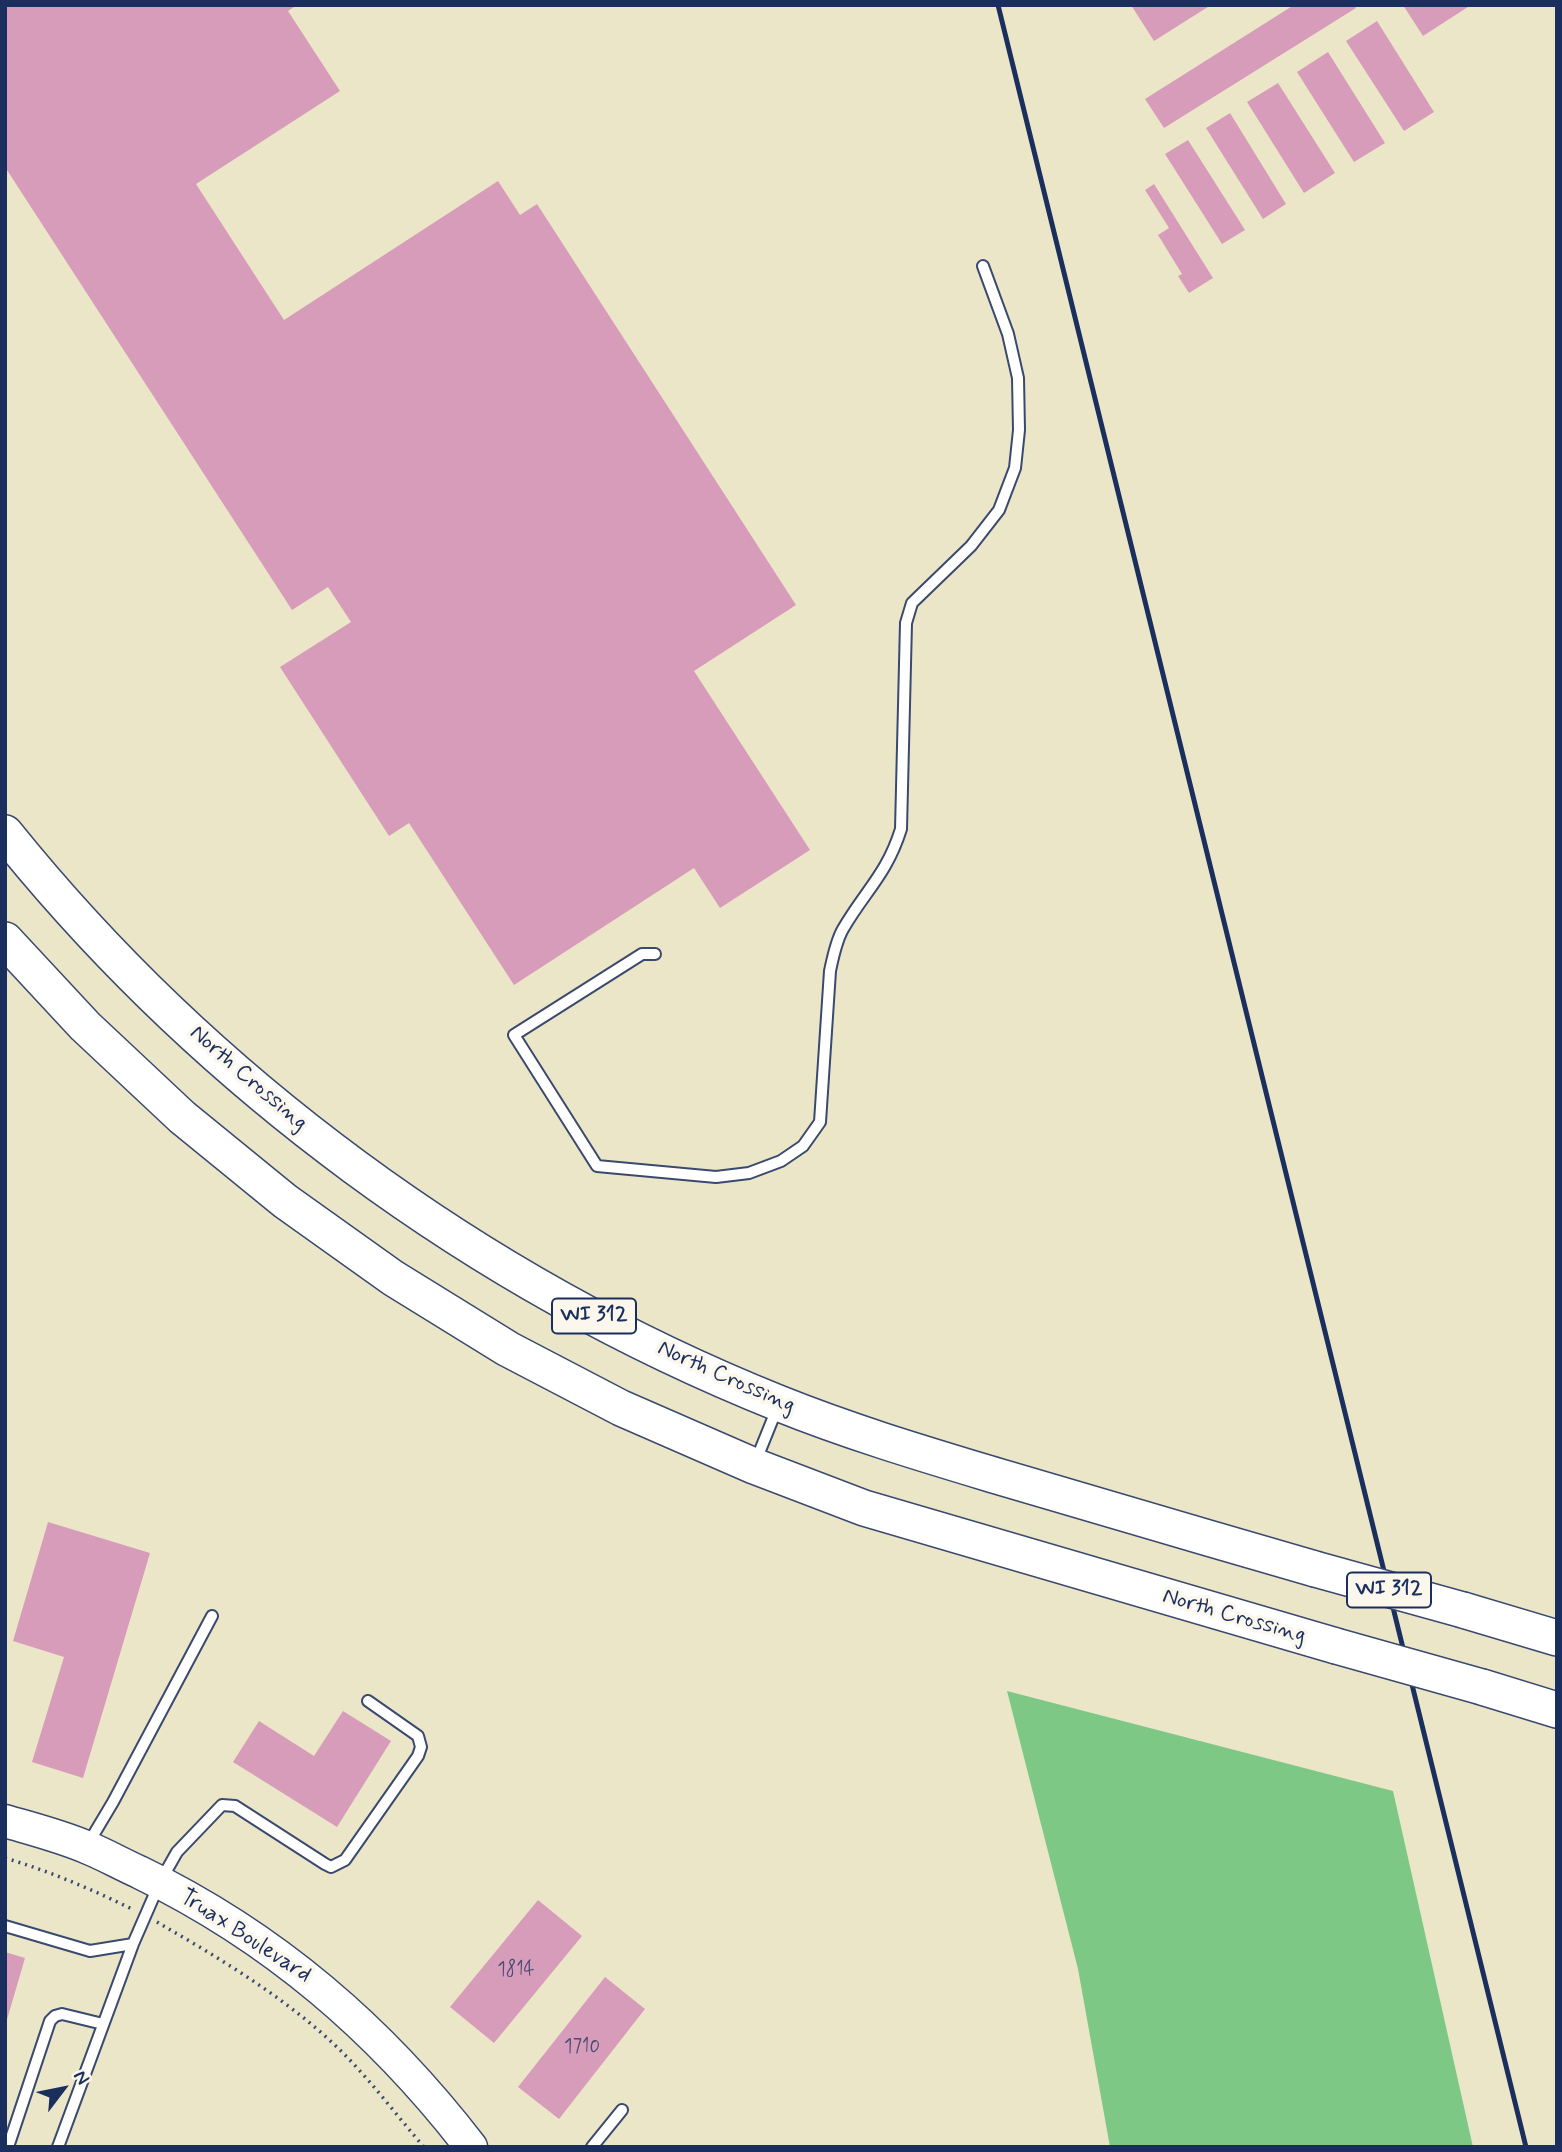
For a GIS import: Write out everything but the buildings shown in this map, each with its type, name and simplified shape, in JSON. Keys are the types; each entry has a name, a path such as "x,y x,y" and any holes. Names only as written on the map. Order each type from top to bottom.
{"main road":[{"path":"5,809 35,870"},
{"name":"North Crossing","path":"5,833 123,967 220,1058 323,1143 431,1221 542,1288 657,1349 779,1404 920,1453 1557,1638"},
{"name":"North Crossing","path":"5,940 85,1026 182,1117 285,1201 393,1278 508,1349 598,1396 754,1466 864,1507 1557,1710"},
{"name":"Truax Boulevard","path":"5,1821 86,1847 160,1882 265,1945 321,1988 379,2041 441,2108 471,2147"}],"lane":[{"path":"655,954 642,954 514,1035 597,1166 716,1177 749,1173 781,1161 803,1146 820,1122 830,971 835,950 842,930 880,877 901,829 906,623 912,603 971,546 999,510 1015,468 1019,430 1017,378 1007,334 983,266"},
{"path":"754,1466 779,1404"},
{"path":"86,1847 120,1790 212,1616"},
{"path":"58,2147 133,1944 160,1882 177,1852 217,1808 229,1804 235,1806 331,1867 345,1860 418,1756 421,1747 418,1736 368,1701"},
{"path":"5,1926 90,1951 133,1944"},
{"path":"8,2147 50,2021 55,2015 62,2014 103,2024"},
{"path":"592,2147 622,2110"}],"path":[{"path":"5,1858 89,1888 145,1915 214,1955 291,2009 342,2052 424,2147"}],"green space":[{"path":"1007,1691 1393,1791 1473,2147 1110,2147 1078,1969"}],"railway":[{"path":"998,5 1526,2147"}]}
